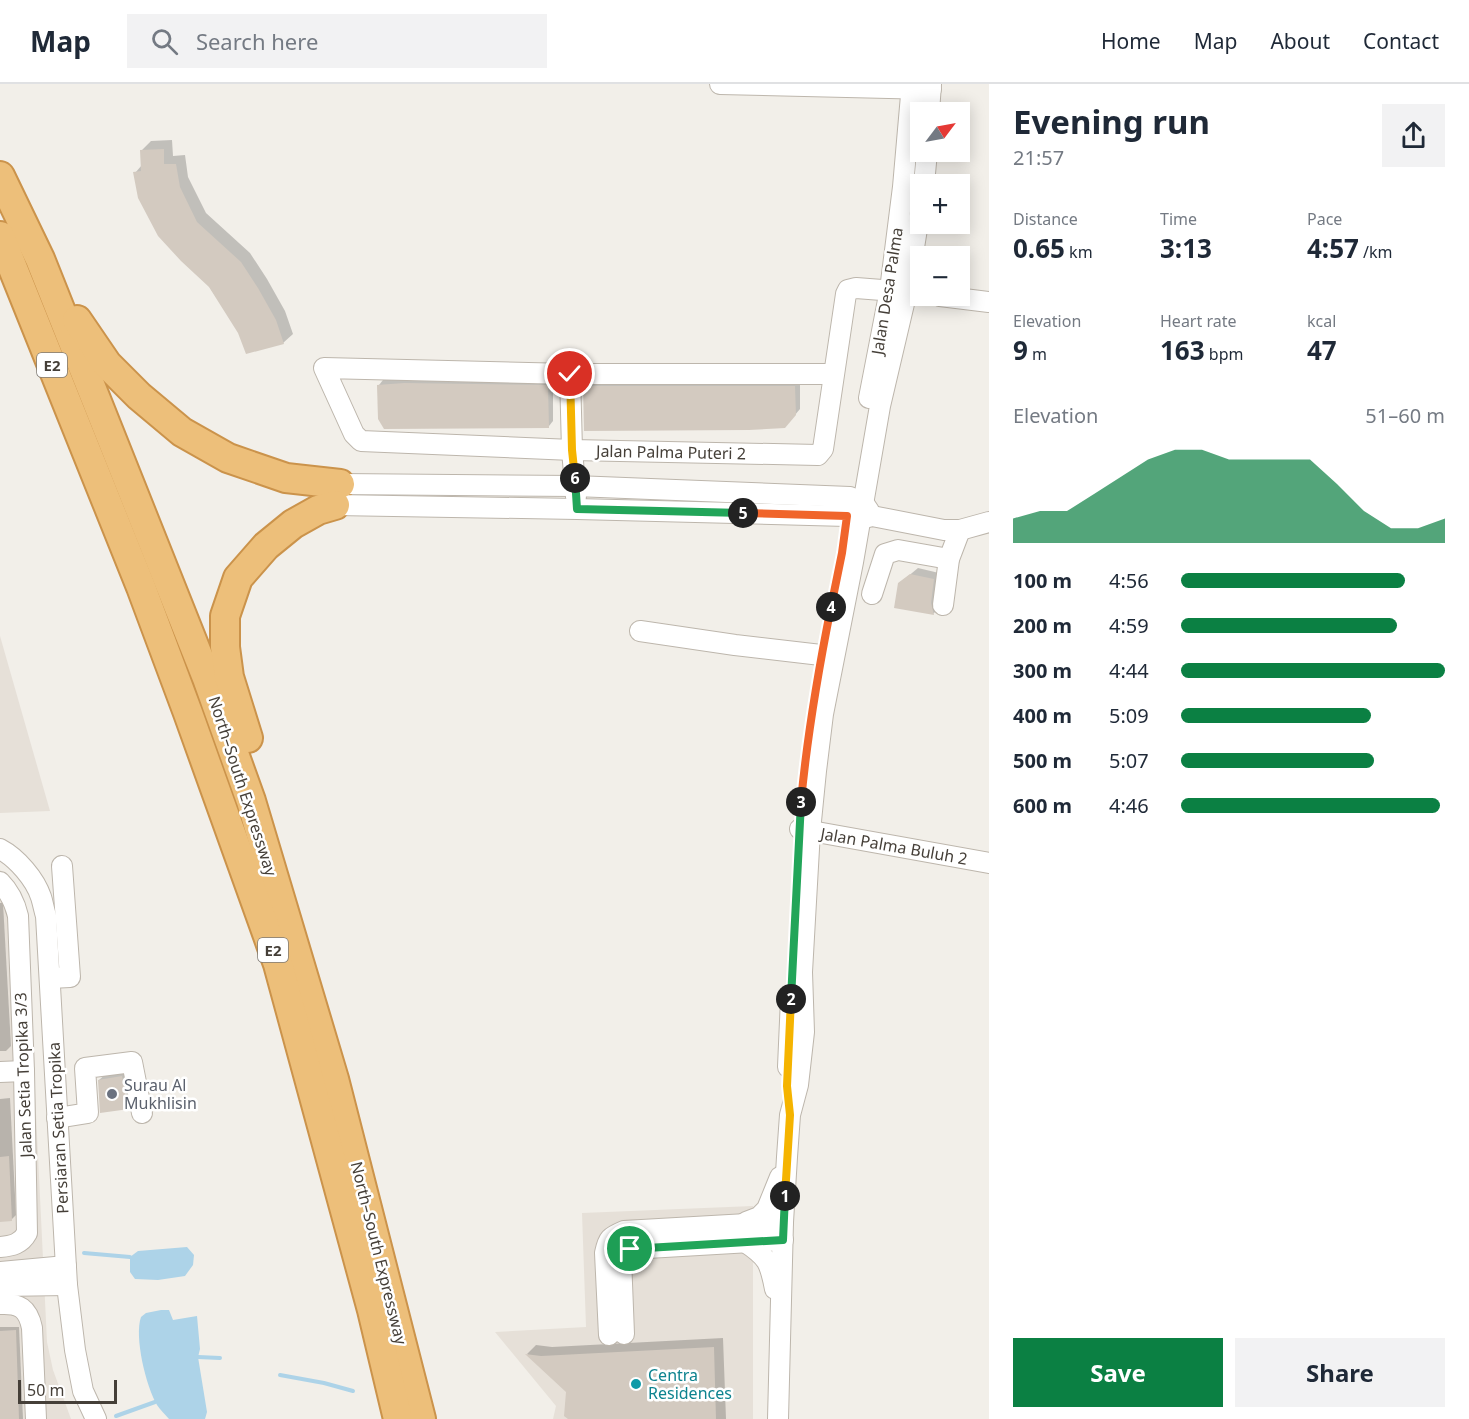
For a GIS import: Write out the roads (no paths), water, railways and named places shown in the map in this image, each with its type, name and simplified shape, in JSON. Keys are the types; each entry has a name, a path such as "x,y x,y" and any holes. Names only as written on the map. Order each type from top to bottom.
{"highway":[{"name":"North–South Expressway","path":"0,176 40,259 211,689 251,801 334,1079 421,1419"},
{"name":"North–South Expressway","path":"0,236 141,587 278,964 369,1298 398,1419"},
{"path":"40,259 78,322 107,364 139,396 182,432 228,458 338,495"},
{"path":"0,276 104,495"},
{"path":"334,1079 332,1033 325,997 229,677 225,646 225,616 238,578 266,546 293,524 338,495"}],"street":[{"path":"720,84 921,86 926,102"},
{"name":"Jalan Desa Palma","path":"906,291 903,187 921,86"},
{"name":"Jalan Desa Palma","path":"858,510 906,291 916,234"},
{"name":"Jalan Palma Puteri 2","path":"570,374 324,368 354,434 361,441 572,450 818,455 823,449 846,294 849,290 856,288 906,291"},
{"path":"970,300 989,302"},
{"path":"577,509 572,450 570,374 834,374"},
{"path":"338,495 575,486 858,510 944,530 960,530 989,522"},
{"path":"338,495 577,509 858,510"},
{"path":"778,1419 787,1157 790,1115 798,1085 804,1032 802,972 806,754 821,656 842,553 858,510"},
{"path":"805,830 823,714 853,562 858,510"},
{"path":"943,605 949,559 960,530"},
{"path":"872,594 885,554 898,550 949,559"},
{"path":"640,631 821,656"},
{"name":"Jalan Palma Buluh 2","path":"805,830 989,863"},
{"name":"Persiaran Setia Tropika","path":"0,849 29,875 40,895 46,916 66,1276 75,1350 83,1391 96,1419"},
{"path":"50,978 70,977 62,866"},
{"name":"Jalan Setia Tropika 3/3","path":"0,1247 19,1243 27,1233 18,916 3,884"},
{"path":"55,1071 132,1062 142,1113"},
{"path":"57,1118 88,1113 85,1068"},
{"path":"0,1072 24,1071"},
{"path":"742,1233 767,1209 787,1157"},
{"path":"617,1334 615,1301 605,1253 607,1241 613,1236 624,1231 742,1233 783,1231"},
{"path":"742,1233 771,1267 781,1318"},
{"path":"0,1272 20,1278 66,1276"},
{"path":"0,1286 20,1278"},
{"path":"0,1304 18,1306 23,1309 31,1322 36,1419"}],"water":[{"path":"187,1247 194,1255 193,1265 185,1276 158,1280 135,1279 130,1272 130,1257 138,1251"},
{"path":"169,1310 173,1320 197,1316 200,1349 198,1357 207,1412 205,1419 169,1419 158,1407 153,1397 142,1361 139,1326 141,1317 146,1313"}],"waterway":[{"path":"84,1253 130,1257"},
{"path":"198,1357 220,1358"},
{"path":"280,1375 353,1391"},
{"path":"116,1416 155,1402"}],"place":[{"name":"Surau Al Mukhlisin","path":"112,1094"},
{"name":"Centra Residences","path":"636,1384"}]}
